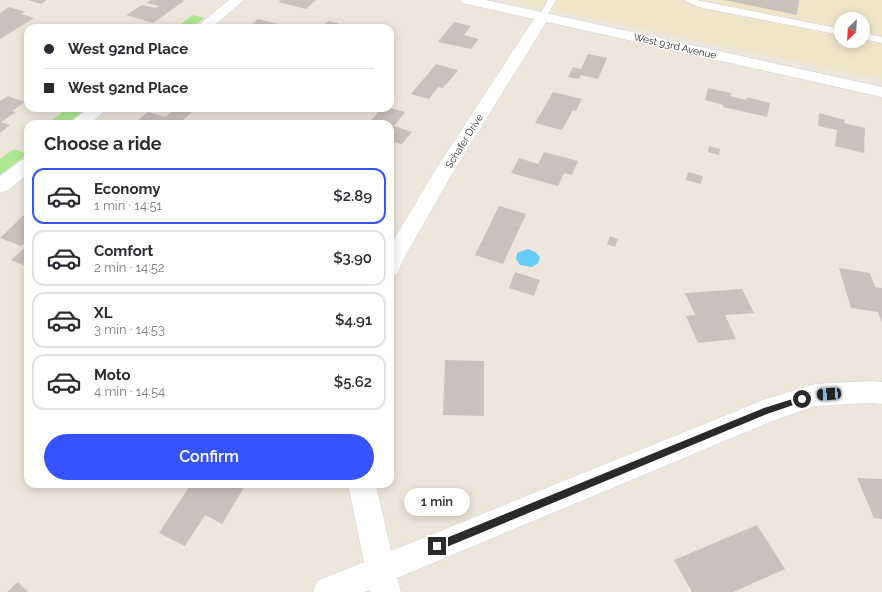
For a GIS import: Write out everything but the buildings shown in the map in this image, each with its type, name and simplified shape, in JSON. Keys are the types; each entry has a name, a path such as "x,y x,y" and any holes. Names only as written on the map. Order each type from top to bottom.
{"street":[{"path":"207,24 237,0"},
{"name":"West 93rd Avenue","path":"467,0 882,92"},
{"name":"Schafer Drive","path":"394,257 443,173 543,16"},
{"path":"84,120 95,112"},
{"path":"0,186 24,167"},
{"path":"328,592 383,581 766,411 815,395 870,392 882,393"},
{"path":"363,488 383,581"}],"lane":[{"path":"543,16 552,0"},
{"path":"688,0 698,4 834,31"},
{"path":"870,37 882,40"}],"shaded area":[{"path":"506,0 882,0 882,79"}],"green space":[{"path":"193,15 204,18 196,24 181,24"},
{"path":"63,112 82,112 71,120 52,120"},
{"path":"14,149 24,153 24,156 0,175 0,159"}],"water":[{"path":"528,249 535,252 540,257 538,263 532,267 520,265 516,259 517,253"}],"route":[{"path":"437,546 766,411 802,399"}]}
